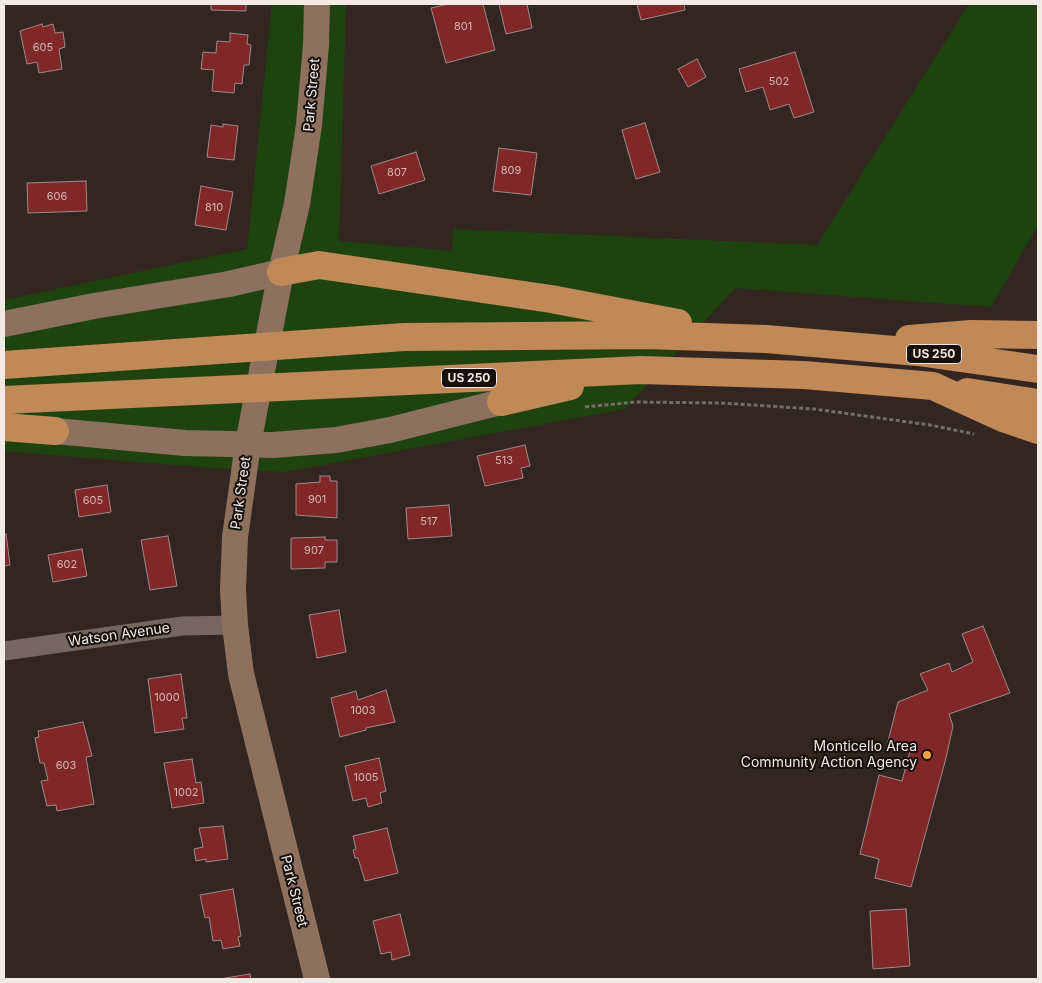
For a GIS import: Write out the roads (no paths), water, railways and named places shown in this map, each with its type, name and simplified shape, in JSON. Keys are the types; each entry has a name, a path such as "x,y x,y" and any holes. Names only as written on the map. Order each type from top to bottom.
{"highway":[{"path":"281,272 319,265 425,279 551,299 766,339"},
{"path":"830,344 970,334 1038,335"},
{"name":"US 250","path":"4,365 404,337 646,335 766,339 830,344 918,352 1038,369"},
{"path":"501,402 641,370"},
{"name":"US 250","path":"4,400 641,370 804,375 933,386 1038,403"},
{"path":"933,386 1004,418 1038,430"},
{"path":"4,427 55,431"}],"street":[{"name":"Park Street","path":"317,4 310,125 297,204 281,272 248,444 235,537 234,625 241,674 252,726 317,979"},
{"path":"4,324 94,306 229,284 281,272"},
{"path":"55,431 185,443 273,445 345,438 390,430 501,402"},
{"name":"Watson Avenue","path":"4,651 182,626 234,625"}],"place":[{"name":"Monticello Area Community Action Agency","path":"927,755"}]}
